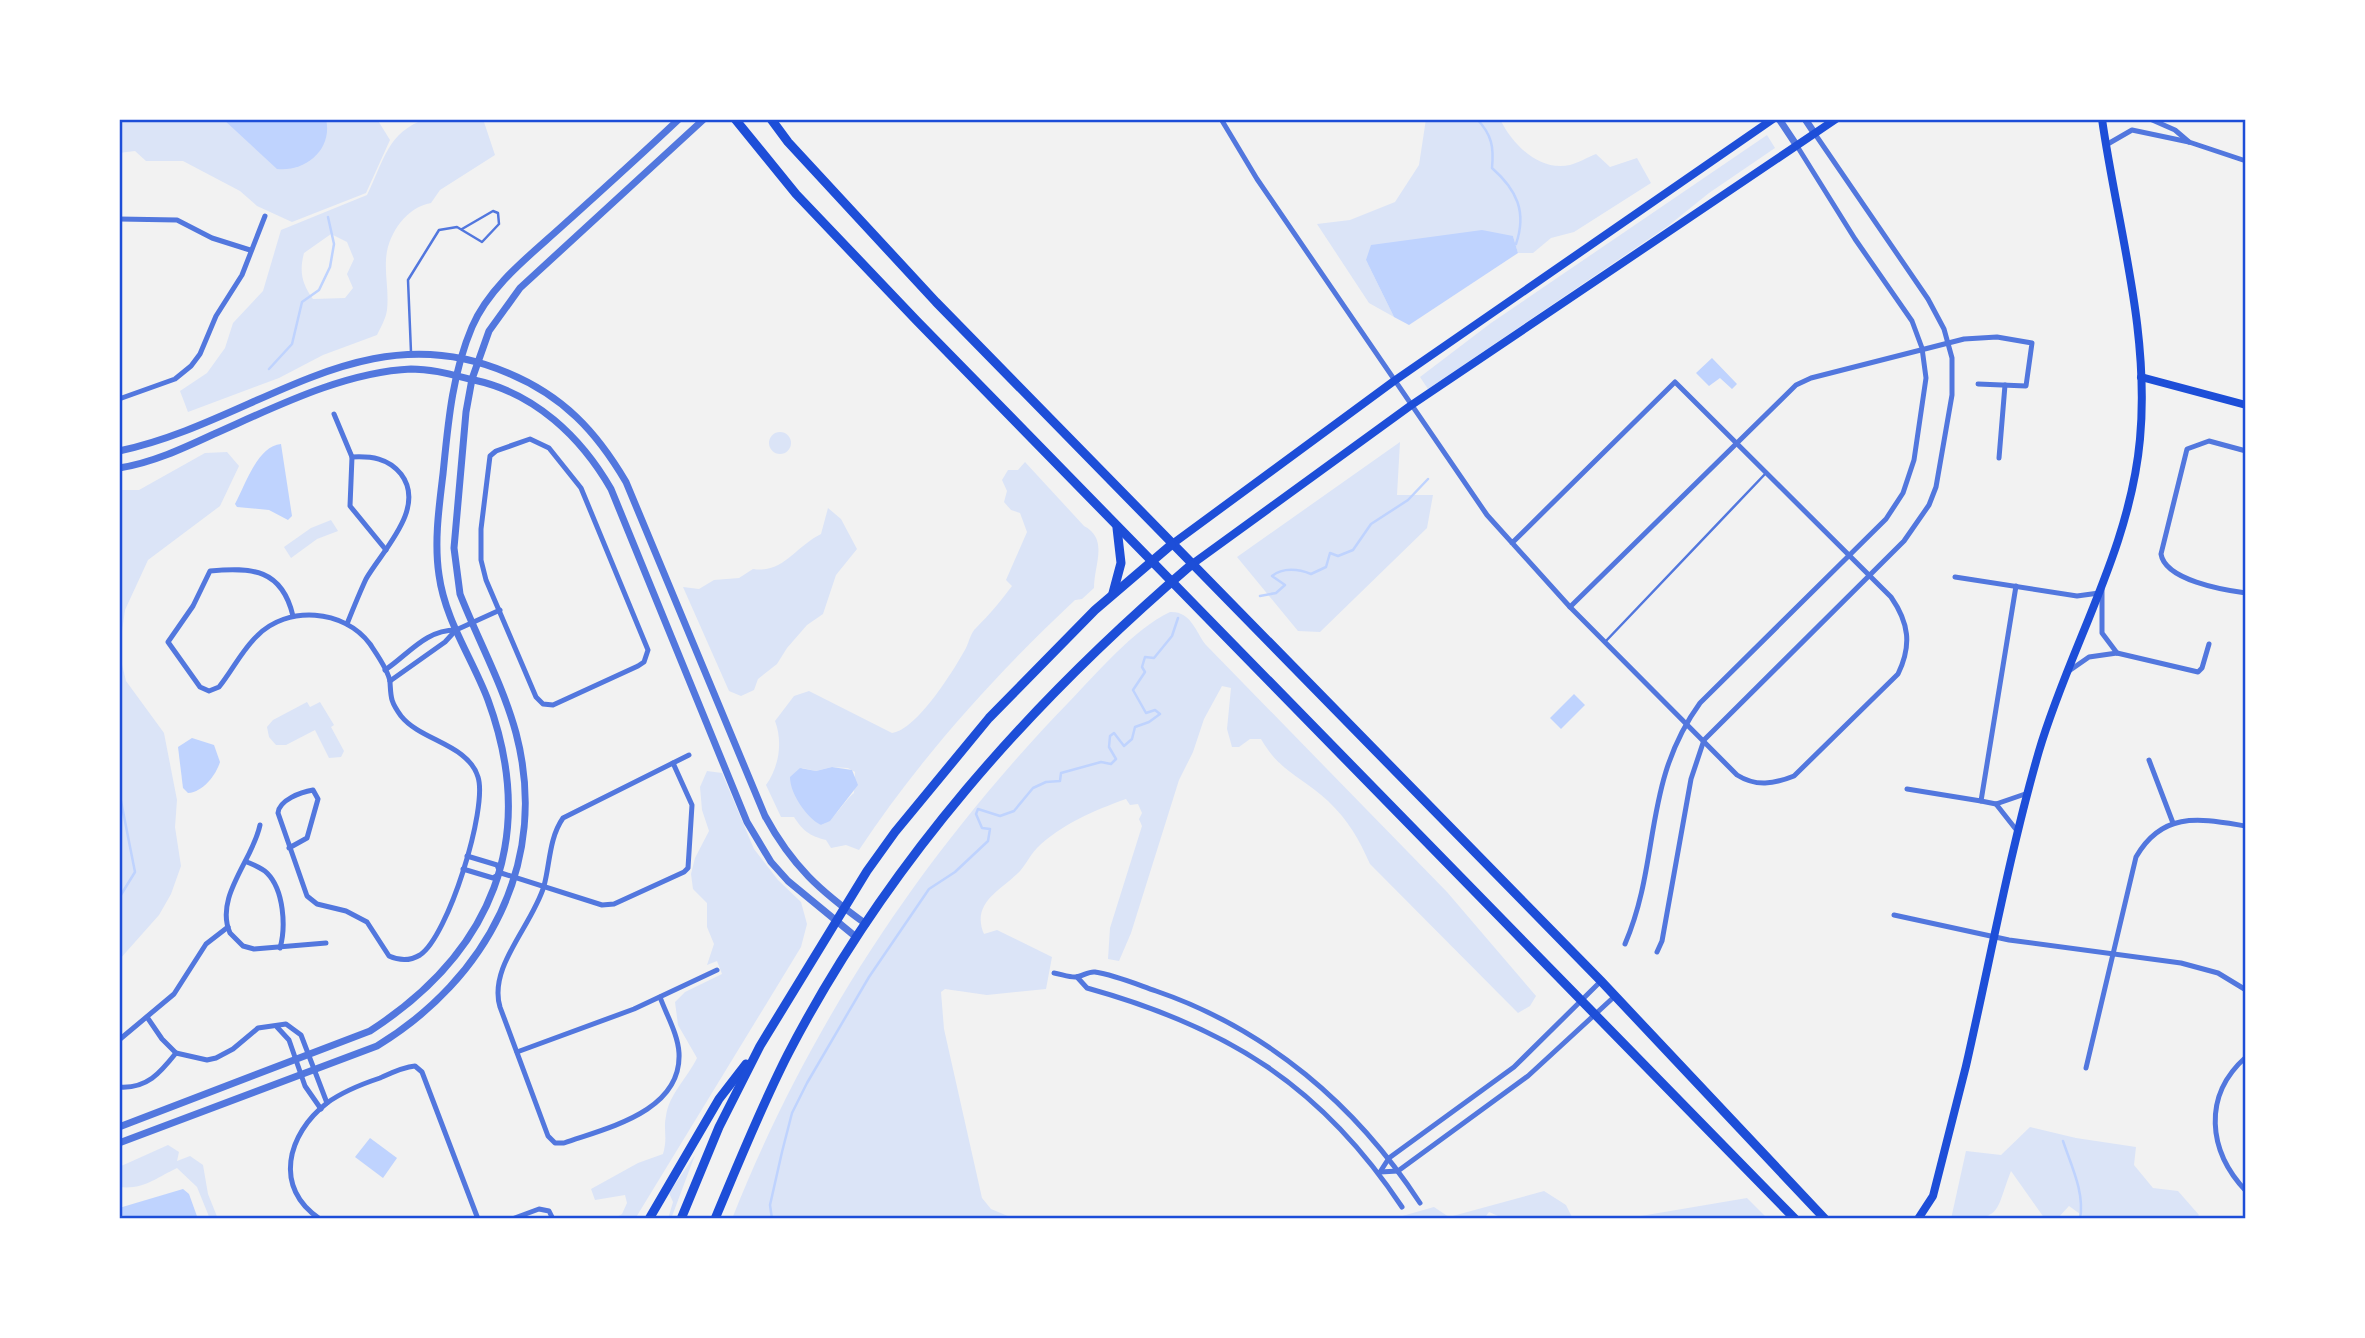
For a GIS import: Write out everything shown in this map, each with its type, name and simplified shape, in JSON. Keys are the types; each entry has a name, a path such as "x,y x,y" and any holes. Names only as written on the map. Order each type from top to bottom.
{"main road":[{"path":"735,119 796,194 1794,1219"},
{"path":"771,119 788,142 927,293 1601,981 1825,1219"},
{"path":"681,1219 719,1127 760,1046 844,908 895,832 972,737 1048,656 1113,594 1171,545 1394,381 1773,119"},
{"path":"715,1219 789,1054 856,937 934,827 980,771 1083,662 1191,565 1410,406 1836,119"},
{"path":"1918,1219 1925,1215 1933,1196 2028,793 2064,675 2100,589 2132,497 2140,438 2141,377 2136,313 2102,119"},
{"path":"2141,377 2246,405"},
{"path":"1113,594 1121,561 1117,526"},
{"path":"649,1219 719,1099 760,1046"}],"street":[{"path":"119,1127 370,1031 423,993 447,969 464,945 501,873 509,823 506,767 487,698 456,630 439,577 437,549 455,375 473,324 509,276 679,119"},
{"path":"119,1143 377,1046 408,1027 459,981 497,921 515,878 524,830 522,765 516,732 502,693 460,594 454,548 472,379 489,331 520,288 704,119"},
{"path":"1221,119 1257,179 1487,515 1512,544 1570,607 1704,740 1715,757 1746,782 1777,783 1794,776 1898,674 1907,650 1906,622 1891,597 1675,382 1512,544"},
{"path":"1625,944 1637,917 1661,778 1686,723 1700,703 1896,507 1910,478 1925,392 1922,348 1912,321 1855,239 1779,119"},
{"path":"1657,952 1662,941 1691,779 1704,740 1918,523 1936,487 1954,383 1948,342 1928,299 1805,119"},
{"path":"2150,119 2175,130 2189,142"},
{"path":"2106,145 2132,130 2189,142 2246,162"},
{"path":"119,399 175,379 191,366 200,354 216,316 242,275 265,216"},
{"path":"119,219 177,220 212,238 250,250"},
{"path":"1570,607 1796,385 1811,378 1948,342 1997,337 2032,342 2026,386 1978,384"},
{"path":"119,451 172,437 367,358 411,352 461,358 525,380 590,428 609,454 626,482 765,816 785,852 844,908 866,924"},
{"path":"119,468 175,451 302,397 370,375 410,369 495,384 546,414 578,440 611,489 747,822 771,862 803,895 856,937"},
{"path":"296,385 302,397"},
{"path":"1999,458 2006,385"},
{"path":"334,414 352,457 350,506 386,550"},
{"path":"536,439 562,462 586,498 645,643 646,658 638,666 558,704 543,704 536,697 500,610 486,580 480,550 489,459 496,451 536,439"},
{"path":"2246,451 2209,441 2198,442 2187,449 2161,554 2165,567 2178,575 2246,593"},
{"path":"347,624 367,579 406,512 407,486 404,477 388,462 378,458 352,457"},
{"path":"289,848 307,838 318,799 313,790 278,808 289,848 304,891 312,901 359,916 373,929 389,956 402,960 420,955 432,941 453,904 481,800 478,777 466,758 425,737 401,716 388,694 390,681 370,643 347,624 322,615 293,616 265,628 219,687 209,691 200,687 169,642 193,606 210,571 252,570 266,575 285,592 293,616"},
{"path":"1955,577 2077,596 2100,589 2102,633 2117,653"},
{"path":"1981,801 2016,586"},
{"path":"390,681 445,642 456,630 500,610"},
{"path":"385,670 405,657 428,635 440,630 456,630"},
{"path":"2064,675 2089,657 2117,653 2198,672 2209,644"},
{"path":"660,997 678,1045 677,1069 660,1099 641,1116 564,1143 555,1143 548,1136 500,1007 496,985 544,887 555,833 563,818 690,755"},
{"path":"2149,760 2173,823"},
{"path":"467,856 497,865 501,873 588,903 614,904 688,868 692,805 673,763"},
{"path":"1907,789 1996,804 2028,793"},
{"path":"1996,804 2018,832"},
{"path":"2086,1068 2136,857 2152,835 2173,823 2202,820 2246,826"},
{"path":"260,825 247,862 232,889 228,928 243,946 281,948 326,943"},
{"path":"247,862 268,874 276,891 284,925 281,948"},
{"path":"463,869 493,878 501,873"},
{"path":"1894,915 1994,935 2181,963 2218,973 2246,990"},
{"path":"119,1040 174,994 206,944 228,928"},
{"path":"517,1052 660,997 717,970"},
{"path":"1077,977 1091,971 1120,978 1187,1002 1237,1026 1292,1062 1347,1111 1389,1158 1419,1203"},
{"path":"1054,972 1077,977 1087,988 1193,1023 1249,1053 1306,1096 1350,1136 1380,1172 1402,1207"},
{"path":"1380,1172 1389,1158 1514,1067 1601,981"},
{"path":"1380,1172 1398,1171 1528,1076 1615,996"},
{"path":"147,1017 162,1039 176,1053 199,1059 216,1058 233,1049 258,1028 286,1024 295,1028 327,1103"},
{"path":"277,1027 289,1040 301,1076 321,1108"},
{"path":"119,1087 130,1088 153,1080 176,1053"},
{"path":"2246,1057 2234,1068 2221,1088 2214,1111 2214,1138 2225,1166 2246,1191"},
{"path":"320,1219 305,1207 293,1186 289,1161 300,1133 327,1103 411,1066 419,1068 478,1219"},
{"path":"512,1219 542,1209 549,1211 553,1219"}],"lane":[{"path":"411,352 408,279 439,230 450,227 462,229 484,241 499,223 498,213 493,211 462,229"},
{"path":"1605,642 1766,473"}],"shaded area":[{"path":"119,119 377,119 390,140 366,193 292,222 257,206 240,191 183,161 146,161 135,151 119,153"},
{"path":"426,119 483,119 495,155 440,190 431,203 406,216 394,232 387,251 387,310 377,335 323,355 279,378 188,412 180,391 207,373 225,348 233,323 263,291 281,230 367,195 388,149 413,125","holes":["331,234 347,242 354,259 347,274 353,288 345,298 313,299 303,278 304,253"]},
{"path":"1426,119 1500,119 1519,146 1537,160 1559,166 1570,165 1596,154 1610,167 1637,158 1651,183 1574,232 1551,238 1533,253 1518,253 1513,236 1366,260 1394,317 1369,303 1317,224 1350,220 1395,202 1419,165"},
{"path":"1767,135 1775,148 1709,193 1668,226 1428,389 1420,377 1491,323"},
{"path":"780,432 788,435 791,443 788,451 780,454 772,451 769,443 772,435"},
{"path":"1400,442 1397,495 1433,495 1427,528 1320,632 1298,631 1237,557"},
{"path":"227,452 239,466 220,506 148,560 125,610 119,652 119,490 139,490 205,453"},
{"path":"1025,462 1084,526 1092,531 1098,545 1094,588 1082,599 1075,600 1045,629 960,719 907,783 859,850 846,845 831,848 826,840 811,835 794,817 781,817 766,785 778,754 779,737 775,721 794,696 809,691 892,733 912,722 923,711 953,670 974,630 1012,586 1006,580 1027,532 1020,513 1011,510 1004,502 1007,491 1002,480 1008,470 1018,470","holes":["832,767 848,768 855,772 854,793 830,820 821,825 811,817 802,768 816,771"]},
{"path":"828,508 841,519 857,549 836,575 823,614 807,625 777,664 758,679 754,690 741,696 729,691 683,587 699,589 714,580 739,578 753,569 764,569 781,563 821,534"},
{"path":"331,520 338,531 317,539 291,558 284,547 311,528"},
{"path":"1170,612 1188,618 1206,645 1447,892 1536,996 1530,1006 1518,1013 1370,864 1352,830 1335,808 1284,767 1261,739 1250,739 1239,747 1232,747 1227,729 1231,688 1222,686 1204,719 1193,752 1179,780 1131,933 1119,961 1108,959 1110,928 1142,826 1139,819 1142,813 1138,804 1130,805 1126,799 1078,819 1056,832 1034,851 1020,871 984,906 981,924 984,934 997,930 1052,957 1046,989 987,995 945,989 941,992 944,1029 982,1198 991,1209 1015,1219 732,1219 796,1078 874,944 918,881 965,819 1068,703 1129,641"},
{"path":"119,652 126,681 164,733 177,800 175,827 181,866 171,894 159,915 119,960"},
{"path":"307,702 310,707 320,702 334,725 331,727 344,751 341,757 329,758 315,730 286,745 276,745 269,737 267,727 273,720"},
{"path":"707,771 722,773 754,849 778,880 801,902 807,924 801,947 635,1219 613,1219 622,1214 627,1203 625,1195 595,1200 591,1189 638,1163 663,1154 668,1108 697,1058 678,1025 675,1002 685,992 722,974 717,961 707,965 714,944 707,927 707,903 693,889 691,874 695,858 709,831 702,810 700,787"},
{"path":"2030,1127 2076,1138 2136,1147 2134,1165 2153,1188 2178,1191 2199,1215 2195,1219 2087,1219 2069,1206 2057,1219 2045,1219 2011,1171 1994,1212 1980,1218 1951,1219 1966,1151 2001,1155"},
{"path":"168,1145 179,1152 177,1161 190,1156 203,1165 208,1194 218,1219 210,1219 197,1187 177,1168 142,1185 119,1187 119,1167"},
{"path":"695,1155 671,1219 668,1219 673,1202 669,1193"},
{"path":"1544,1191 1566,1205 1573,1219 1505,1219 1489,1212 1484,1219 1392,1219 1434,1207 1449,1217"},
{"path":"1747,1198 1768,1219 1623,1219"}],"water":[{"path":"223,119 326,119 327,130 321,149 315,156 298,167 277,169"},
{"path":"1482,230 1513,236 1518,253 1409,325 1394,317 1366,260 1371,245"},
{"path":"1712,358 1737,384 1732,389 1720,378 1709,386 1696,373"},
{"path":"281,444 292,516 288,520 269,510 237,507 235,504 259,459 273,446"},
{"path":"1574,694 1585,705 1561,729 1550,718"},
{"path":"192,738 214,745 220,762 208,782 199,790 188,793 183,788 178,747"},
{"path":"832,767 852,770 858,785 830,821 821,825 800,805 790,777 800,768 816,771"},
{"path":"370,1138 397,1158 383,1178 355,1157"},
{"path":"183,1189 189,1194 198,1219 144,1219 119,1215 119,1208"}],"waterway":[{"path":"1477,119 1491,142 1492,168 1508,185 1518,202 1520,222 1516,244"},
{"path":"269,369 292,344 302,302 319,290 330,267 334,244 328,217"},
{"path":"1260,596 1276,593 1285,585 1272,576 1276,573 1291,570 1311,574 1326,567 1330,553 1338,556 1353,550 1371,524 1408,500 1428,479"},
{"path":"772,1219 770,1205 792,1113 807,1083 869,977 929,889 955,872 988,841 990,829 982,828 976,814 978,809 1000,816 1014,811 1033,788 1046,782 1060,781 1061,773 1101,762 1111,764 1116,759 1109,747 1110,736 1114,733 1124,746 1132,739 1135,727 1160,714 1155,710 1146,713 1133,690 1145,672 1142,667 1145,657 1154,658 1172,636 1178,618"},
{"path":"119,791 135,872 119,898"},
{"path":"2063,1141 2079,1189 2080,1219"}]}
